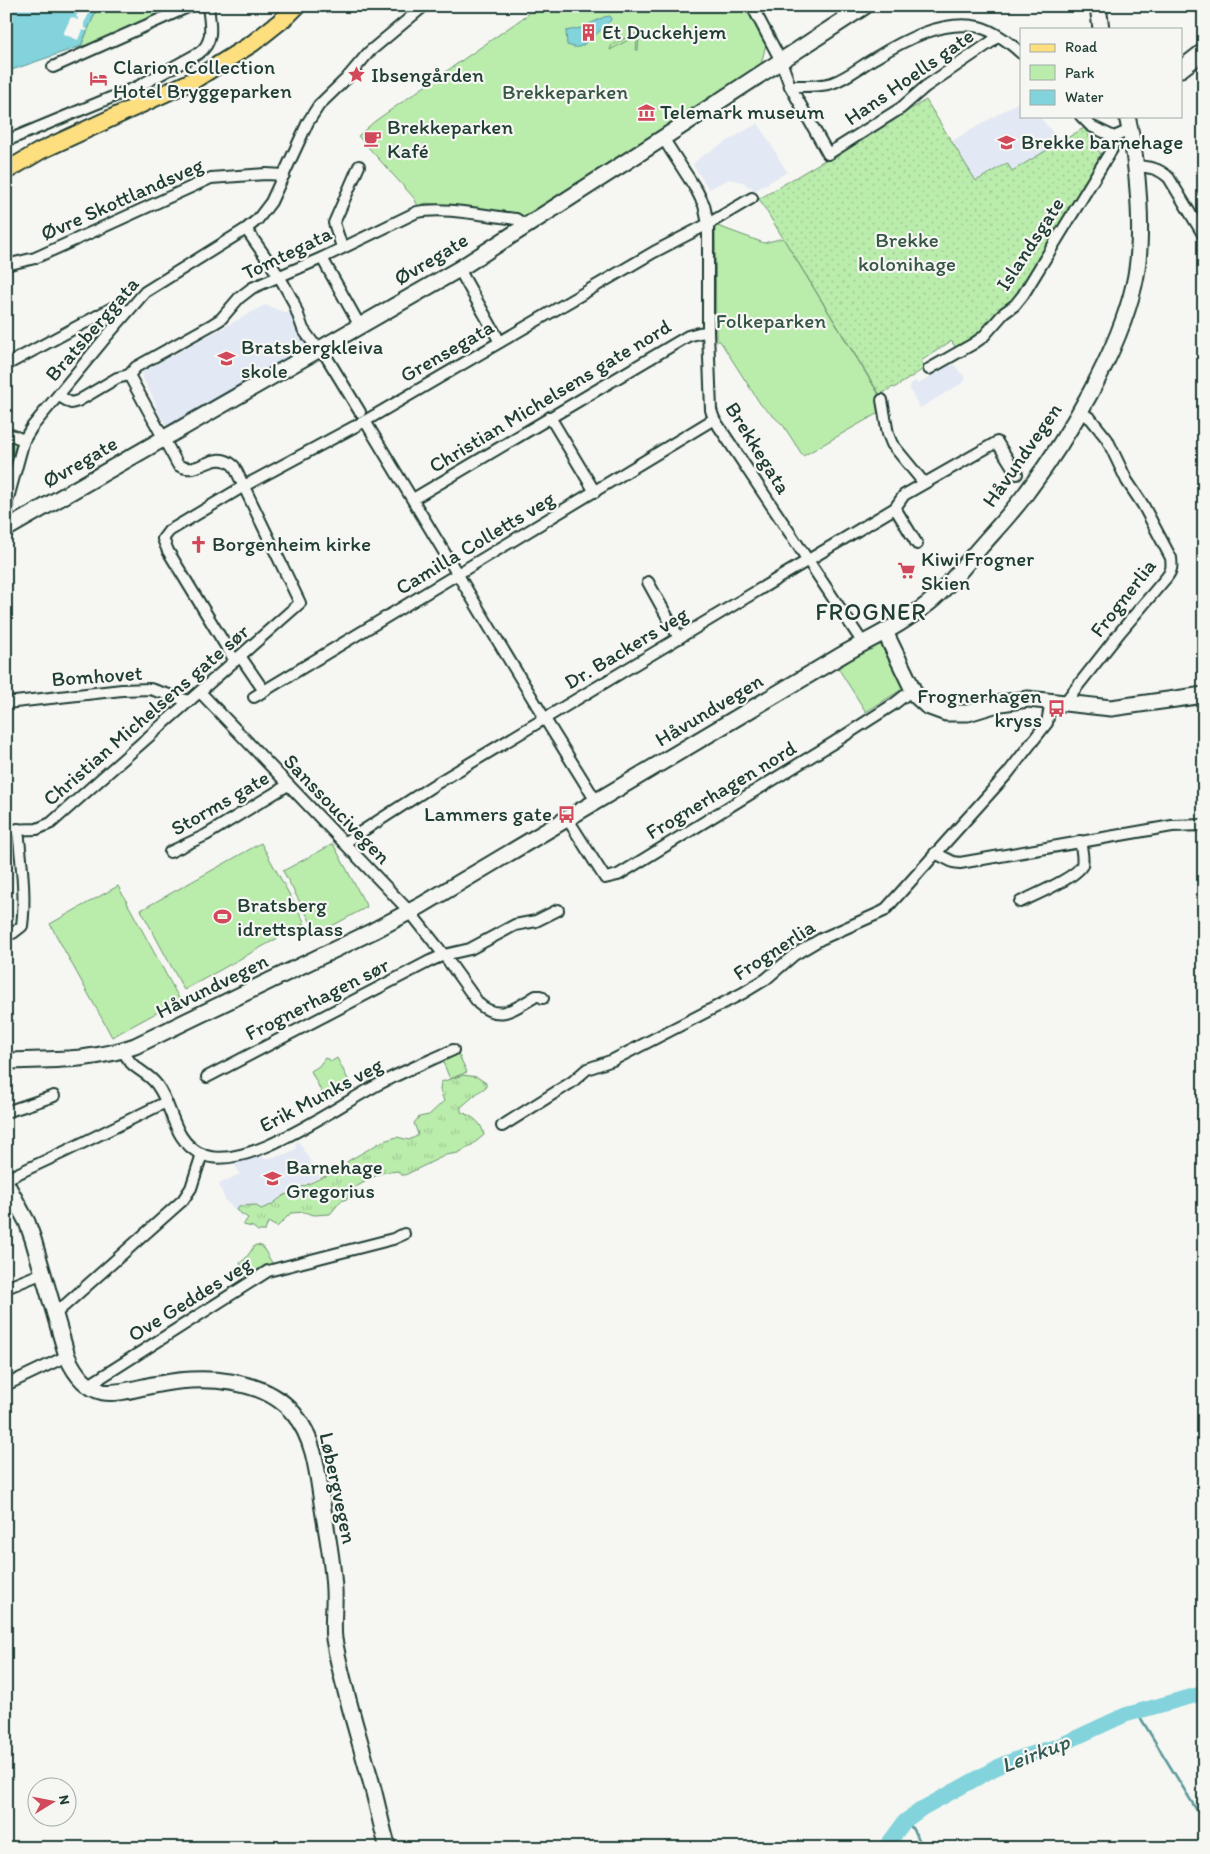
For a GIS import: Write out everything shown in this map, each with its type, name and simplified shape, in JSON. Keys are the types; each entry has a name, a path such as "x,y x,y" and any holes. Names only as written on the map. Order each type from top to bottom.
{"main road":[{"path":"6,171 40,150 194,80 239,52 287,16 297,6"},
{"name":"Øvregate","path":"9,528 459,269 781,61 843,12 865,6"},
{"path":"1098,6 1101,28"},
{"path":"1182,68 1204,51"},
{"name":"Håvundvegen","path":"6,1061 76,1060 122,1050 163,1034 410,912 863,643 885,632 931,601 1027,492 1080,411 1114,341 1134,285 1139,240 1136,166 1129,123"},
{"path":"885,632 912,690 927,706 938,711 953,714 968,713 1018,699 1058,701 1090,707 1111,708 1204,695"},
{"path":"6,1183 27,1222 67,1356 78,1376 89,1385"},
{"name":"Løbergvegen","path":"89,1385 102,1392 109,1392 178,1381 213,1380 268,1394 289,1408 299,1421 313,1453 332,1565 334,1636 342,1678 369,1772 388,1848"}],"street":[{"path":"53,67 190,6"},
{"path":"6,141 139,86 199,53 210,39 208,6"},
{"name":"Bratsberggata","path":"9,528 7,502 24,440 32,427 127,312 151,287 246,229 258,219 271,202 308,122 319,104 347,78 369,52 424,6"},
{"name":"Hans Hoells gate","path":"752,6 781,61 790,86 828,154 901,108 924,88 997,36"},
{"path":"790,86 808,86 832,82 901,42 932,31 968,26 979,27 997,36 1020,52"},
{"path":"1083,118 1091,126 1114,137 1129,123"},
{"name":"Islandsgate","path":"930,369 983,337 1023,295 1112,150 1114,137"},
{"name":"Brekkegata","path":"663,138 697,191 704,205 708,224 709,400 714,419 863,643"},
{"path":"342,247 334,223 359,166"},
{"path":"1136,166 1154,168 1169,178 1204,236"},
{"name":"Øvre Skottlandsveg","path":"6,264 35,258 211,178 266,174 284,175"},
{"name":"Grensegata","path":"237,658 168,551 163,539 169,531 363,416 500,342 654,252 708,224 752,198"},
{"name":"Tomtegata","path":"59,396 66,401 78,401 117,378 129,375 136,367 221,319 239,298 252,288 322,258 416,212 426,210 516,219 526,225"},
{"path":"246,229 279,276 293,302 303,329 313,344 322,348 596,801"},
{"path":"322,258 360,326"},
{"path":"459,269 500,342"},
{"path":"6,364 114,307 119,307 127,312"},
{"name":"Christian Michelsens gate nord","path":"413,499 688,336 708,332"},
{"path":"129,375 178,465 191,469 219,459 228,460 234,466 244,486"},
{"path":"882,400 888,434 892,444 924,483"},
{"name":"Frognerlia","path":"502,1126 572,1082 587,1069 613,1060 744,993 766,979 794,955 821,939 884,911 1008,773 1047,723 1058,701 1166,578 1171,571 1171,558 1143,505 1127,481 1108,439 1080,411"},
{"path":"550,417 596,492"},
{"name":"Camilla Colletts veg","path":"254,697 714,419"},
{"path":"6,433 24,440"},
{"name":"Dr. Backers veg","path":"344,843 434,784 895,508 904,495 997,442 1017,474"},
{"name":"Christian Michelsens gate sør","path":"6,830 37,829 52,823 300,603 244,486"},
{"path":"895,508 917,544"},
{"path":"648,582 679,638"},
{"path":"237,658 264,691"},
{"name":"Bomhovet","path":"6,703 122,690 150,689 190,701"},
{"name":"Frognerhagen nord","path":"567,818 605,878 618,875 833,743 894,704 912,690"},
{"name":"Sanssoucivegen","path":"200,692 410,912 486,1011 506,1012 536,996 543,998"},
{"name":"Storms gate","path":"170,852 206,834 288,785"},
{"path":"935,852 953,862 960,863 1080,841 1136,834 1172,826 1204,825"},
{"path":"13,932 22,926 23,916 18,829"},
{"path":"1020,902 1054,885 1078,870 1083,858 1080,841"},
{"path":"444,955 470,949 515,925 536,921 558,910"},
{"name":"Frognerhagen sør","path":"207,1077 444,955"},
{"path":"55,1314 183,1200 191,1188 202,1154 184,1141 177,1131 158,1086 150,1077 131,1063 122,1050"},
{"name":"Erik Munks veg","path":"202,1154 223,1157 238,1155 267,1146 292,1135 342,1104 381,1083 454,1050"},
{"path":"6,1112 54,1096"},
{"path":"6,1179 166,1102"},
{"name":"Ove Geddes veg","path":"89,1385 268,1272 404,1234"},
{"path":"6,1288 43,1273"},
{"path":"6,1385 67,1356"}],"shaded area":[{"name":"Brekke barnehage","path":"1020,102 1020,118 1041,118 1061,142 1011,171 1006,163 976,182 952,141"},
{"path":"758,123 787,172 754,191 751,186 749,187 743,182 729,179 709,189 693,165 699,158"},
{"name":"Bratsbergkleiva skole","path":"265,305 293,315 311,346 168,427 155,407 157,406 142,376 142,372"},
{"path":"950,365 954,365 966,379 920,408 910,390 911,384 915,381 918,384"},
{"name":"Barnehage Gregorius","path":"298,1141 320,1177 283,1195 271,1205 241,1216 225,1200 219,1184 240,1174 234,1163 262,1154 264,1159 286,1154 296,1149 295,1143"}],"green space":[{"path":"98,6 178,6 90,45 81,46"},
{"name":"Brekkeparken","path":"540,6 746,6 766,44 760,69 523,218 426,203 418,206 414,198 358,136 375,121"},
{"path":"633,34 637,34 639,37 638,50 636,50 637,40 632,38 610,50 612,45"},
{"name":"Brekke kolonihage","path":"926,100 976,181 1007,163 1012,171 1084,128 1102,156 1013,300 981,334 957,349 951,341 921,361 925,368 880,395 759,199"},
{"name":"Folkeparken","path":"715,225 764,243 783,238 887,408 803,456 783,425 761,405 720,341 716,341"},
{"path":"6,440 16,443 6,477"},
{"path":"879,642 904,688 866,712 838,668"},
{"name":"Bratsberg idrettsplass","path":"261,843 305,923 184,990 141,910"},
{"path":"333,844 367,907 317,934 283,871"},
{"path":"118,886 180,1000 112,1037 50,924"},
{"path":"457,1051 467,1072 450,1079 443,1062 444,1057"},
{"path":"325,1058 332,1061 337,1058 352,1087 326,1101 311,1071 319,1066"},
{"path":"463,1075 477,1077 486,1083 486,1087 461,1107 461,1112 476,1120 483,1130 484,1135 472,1145 458,1153 446,1155 405,1175 401,1175 398,1171 381,1173 352,1189 352,1197 341,1201 330,1214 291,1213 277,1227 268,1222 265,1231 258,1231 253,1227 243,1225 248,1218 236,1210 239,1206 255,1205 261,1209 271,1205 283,1196 323,1177 343,1170 348,1161 383,1141 397,1137 409,1140 417,1136 414,1123 419,1117 429,1115 444,1101 440,1090 441,1082"},
{"path":"255,1245 262,1246 274,1266 246,1277 240,1263"}],"water":[{"path":"6,6 98,6 81,46 6,72"},
{"path":"610,16 611,20 582,46 567,45 566,31 581,28"}],"pier":[{"path":"81,6 93,6 84,23 84,28 88,29 87,31 82,30 78,40 63,34 71,17 78,20 76,17"}],"waterway":[{"name":"Leirkup","path":"885,1848 905,1821 923,1808 1003,1764 1058,1746 1125,1715 1204,1693"},
{"path":"1137,1712 1204,1822"},
{"path":"907,1820 924,1848"}],"place":[{"name":"Et Duckehjem","path":"588,32"},
{"name":"Ibsengården","path":"357,75"},
{"name":"Clarion Collection Hotel Bryggeparken","path":"99,79"},
{"name":"Telemark museum","path":"646,112"},
{"name":"Brekkeparken Kafé","path":"373,139"},
{"name":"Brekke barnehage","path":"1007,142"},
{"name":"Bratsbergkleiva skole","path":"227,359"},
{"name":"Borgenheim kirke","path":"198,544"},
{"name":"Kiwi Frogner Skien","path":"907,571"},
{"name":"Frognerhagen kryss","path":"1056,708"},
{"name":"Lammers gate","path":"566,814"},
{"name":"Bratsberg idrettsplass","path":"223,917"},
{"name":"Barnehage Gregorius","path":"272,1179"}],"district":[{"name":"FROGNER","path":"871,612"}]}
